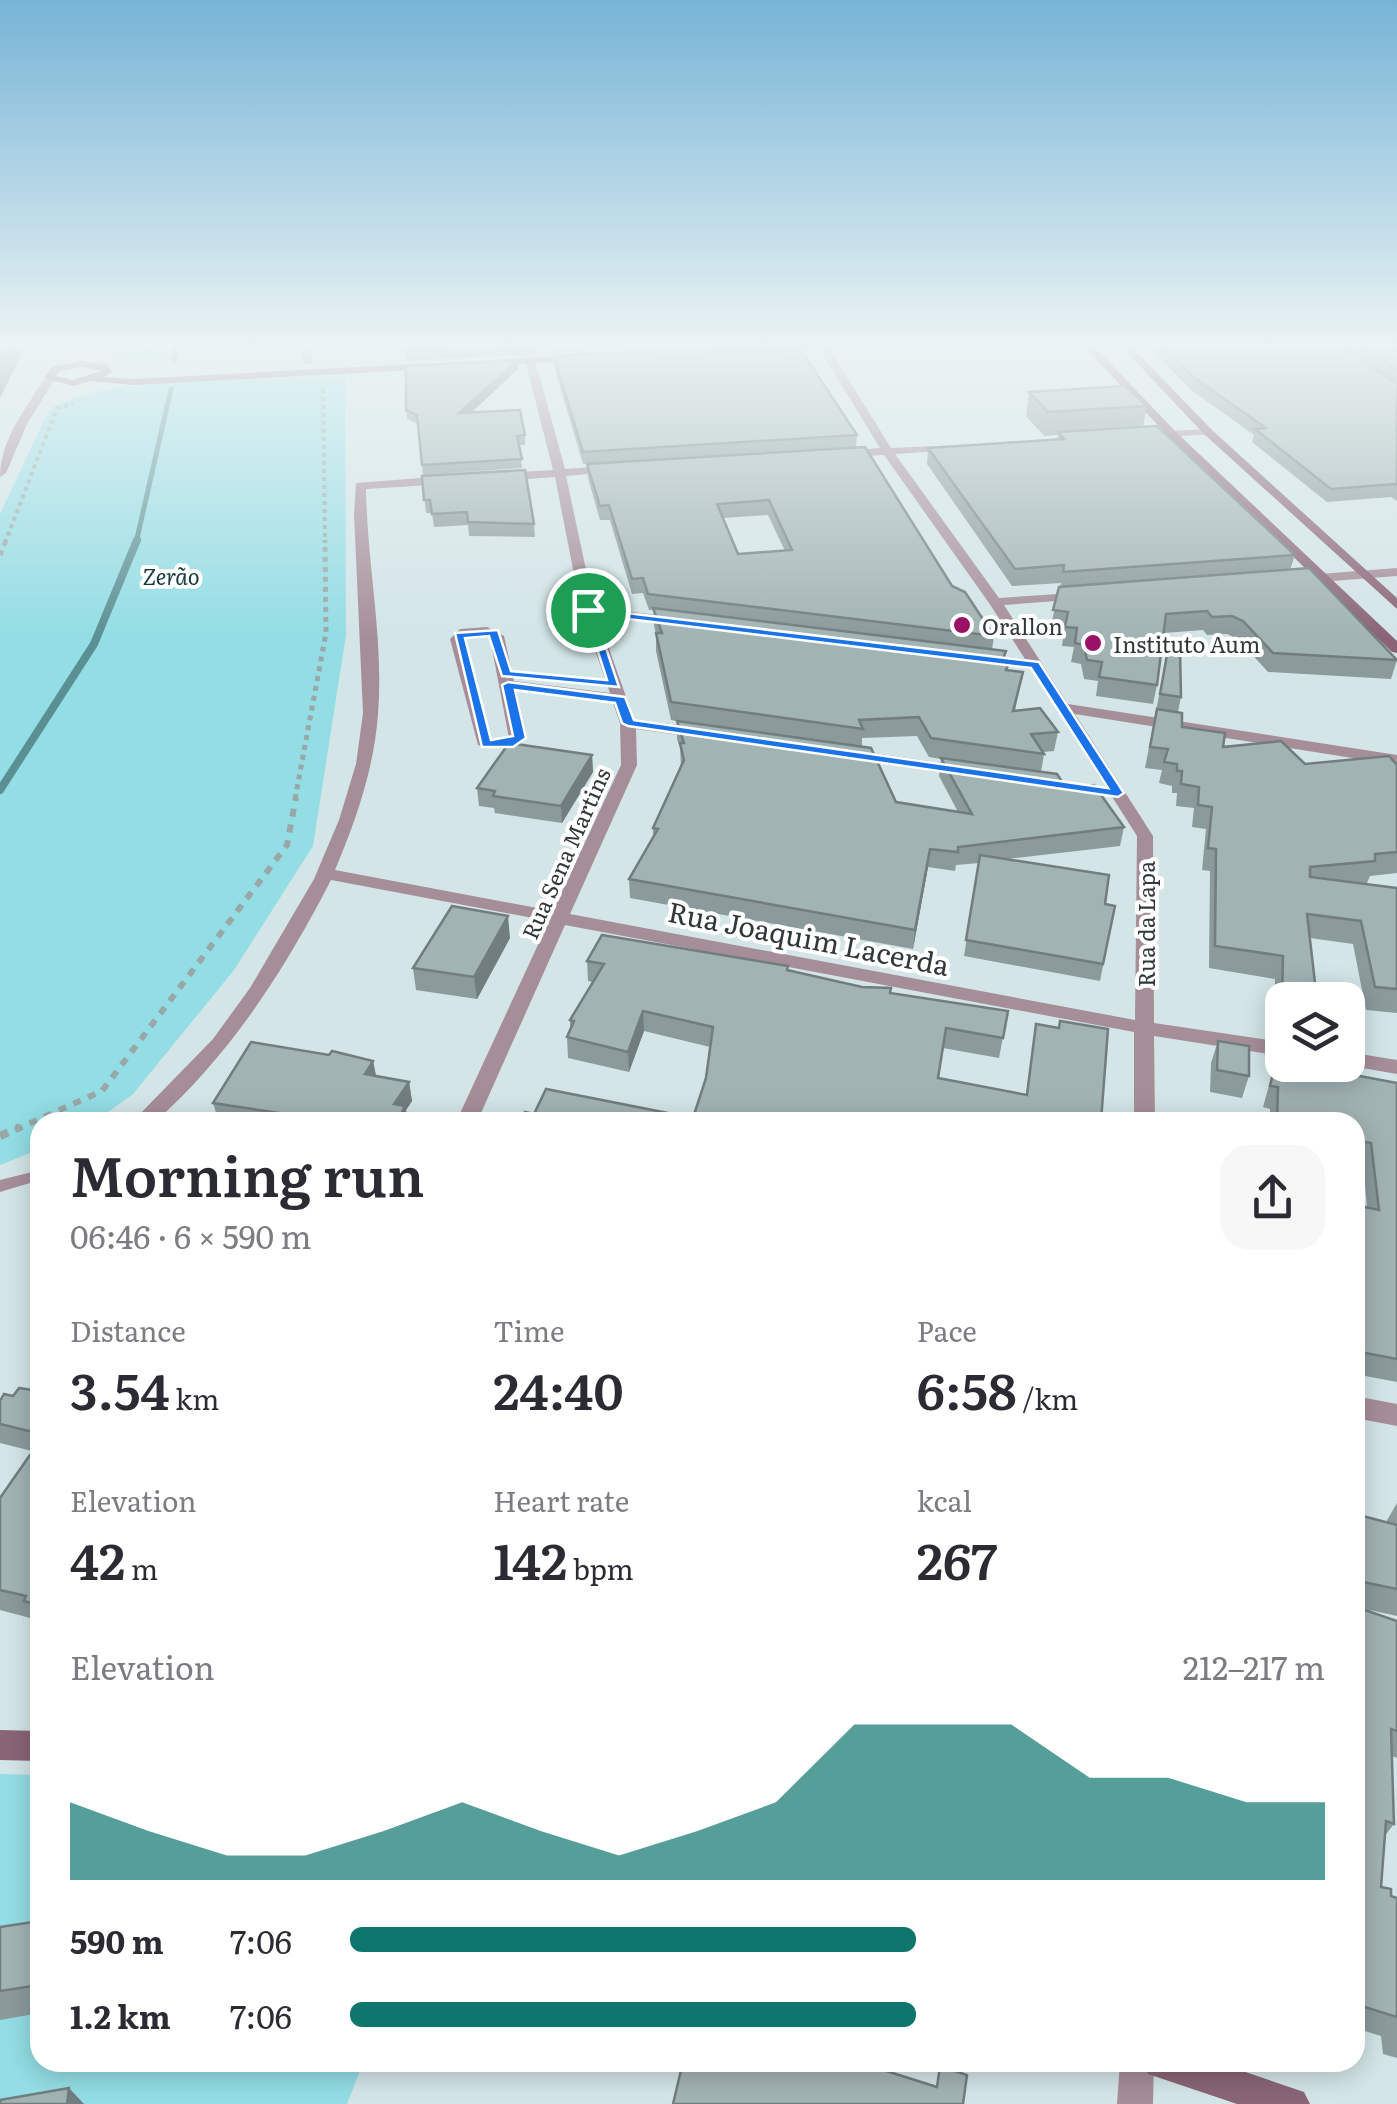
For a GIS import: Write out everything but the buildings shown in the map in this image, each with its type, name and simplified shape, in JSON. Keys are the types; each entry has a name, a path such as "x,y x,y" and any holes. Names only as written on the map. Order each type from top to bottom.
{"street":[{"path":"0,472 14,441"},
{"name":"Rua Sena Martins","path":"471,1112 562,918 629,766 632,747 628,723 588,610 551,441"},
{"name":"Rua da Lapa","path":"881,441 995,602 1146,836 1144,1112"},
{"path":"1180,441 1397,648"},
{"path":"1218,441 1397,605"},
{"path":"829,454 963,446"},
{"path":"488,478 618,469"},
{"path":"155,1112 230,1029 288,943 326,874 365,762 371,714 360,486 469,479"},
{"path":"1286,580 1397,572"},
{"path":"995,602 1092,595"},
{"path":"588,610 704,624"},
{"path":"494,632 507,680 520,738 513,743 486,744 459,636 494,632"},
{"path":"957,655 1035,664"},
{"path":"507,680 618,692"},
{"path":"1063,708 1397,760"},
{"path":"628,723 726,737"},
{"path":"844,754 981,774"},
{"path":"1098,790 1118,793"},
{"name":"Rua Joaquim Lacerda","path":"326,874 1145,1028 1265,1046"},
{"path":"1365,1062 1397,1067"},
{"path":"1365,1409 1397,1415"},
{"path":"0,1745 30,1746"},
{"path":"1136,2104 1137,2072"},
{"path":"1191,2072 1292,2104"}],"lane":[{"path":"0,1186 30,1178"}],"path":[{"path":"0,555 44,441"},
{"path":"54,1112 102,1091 287,844 326,633 326,441"},
{"path":"0,1136 30,1123"}],"green space":[{"name":"Zerão","path":"34,441 345,441 346,635 313,846 234,970 133,1094 108,1112 30,1112 30,1153 0,1165 0,514"},
{"path":"0,1774 30,1775 30,2072 359,2072 347,2104 0,2104"}],"waterway":[{"path":"136,542 159,441"},
{"path":"0,790 94,644 136,542"}],"place":[{"name":"Orallon","path":"962,625"},
{"name":"Instituto Aum","path":"1093,643"}],"route":[{"path":"588,610 1035,664 1118,793 628,723 620,700 508,685 520,738 513,743 483,742 459,636 466,632 494,632 506,674 615,684 588,610"}]}
